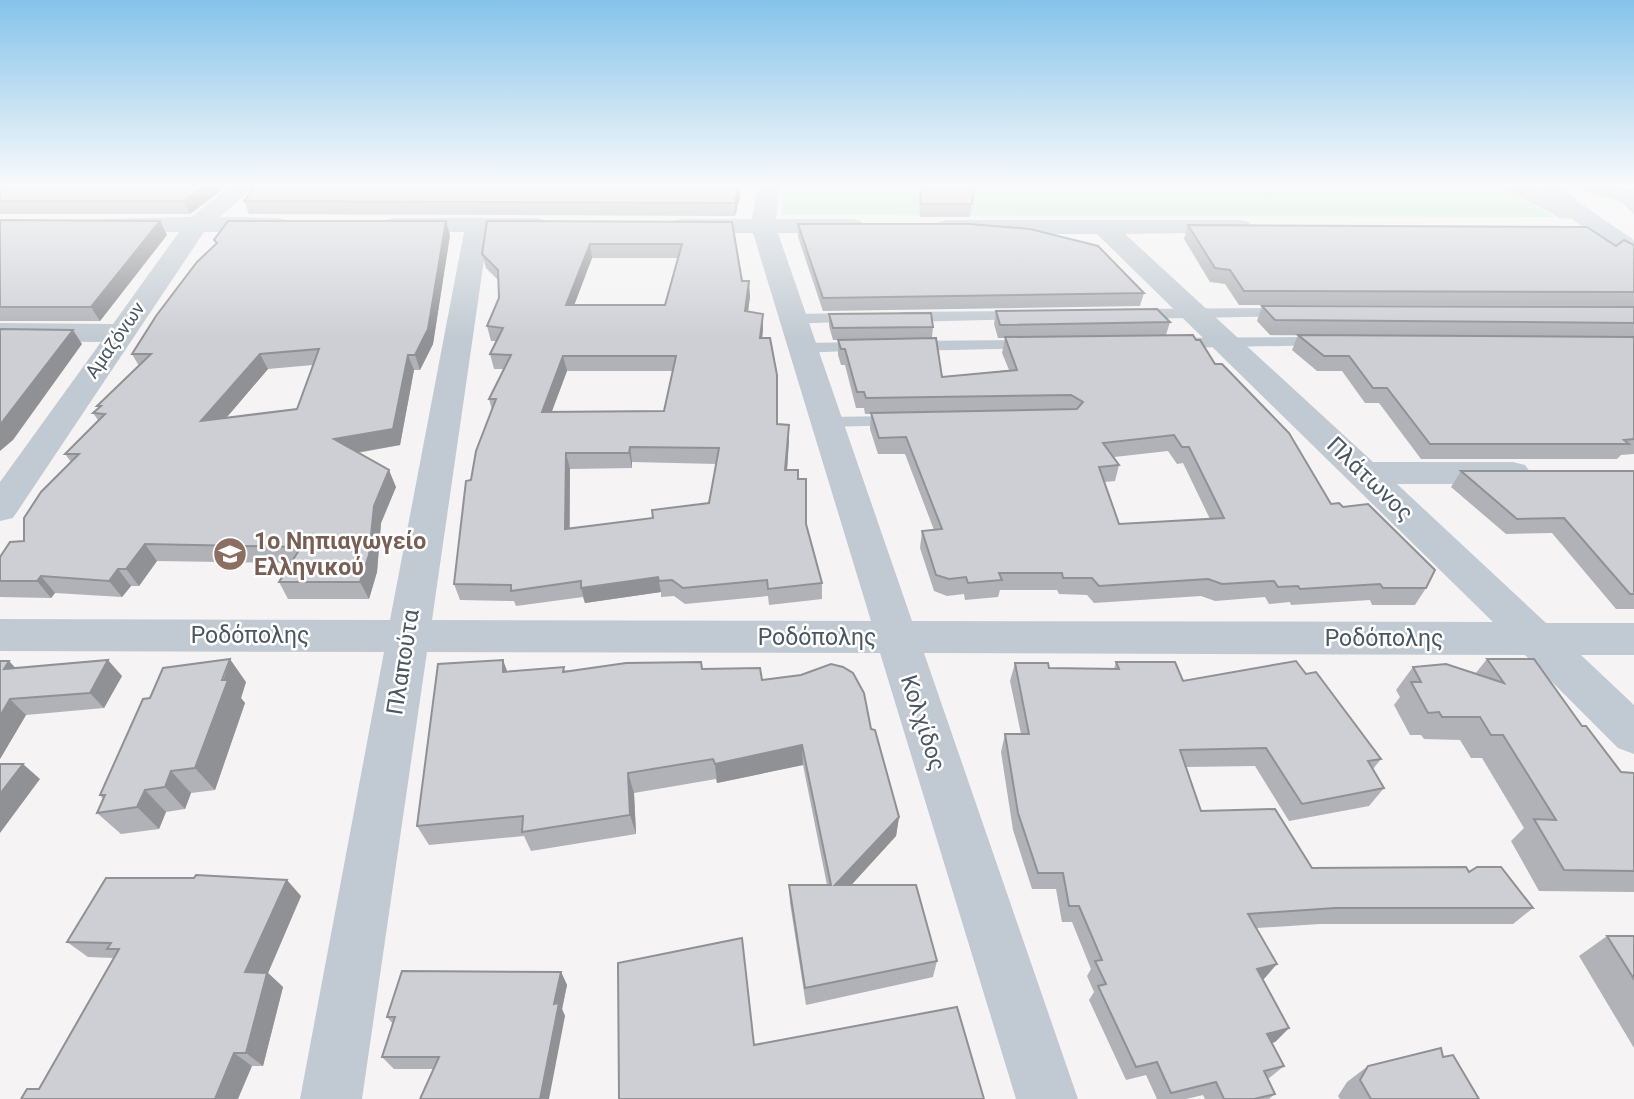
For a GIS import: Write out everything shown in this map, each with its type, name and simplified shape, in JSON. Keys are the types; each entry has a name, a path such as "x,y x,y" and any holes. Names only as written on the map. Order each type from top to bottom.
{"main road":[{"path":"1610,236 1634,252"}],"street":[{"name":"Αμαζόνων","path":"0,509 14,467 120,333 188,236"},
{"name":"Πλαπούτα","path":"331,1099 406,636 475,236"},
{"name":"Κολχίδος","path":"772,236 797,333 825,422 1047,1099"},
{"name":"Πλάτωνος","path":"1113,236 1364,473 1634,734"},
{"path":"0,332 120,333"},
{"path":"1364,473 1540,473"},
{"name":"Ροδόπολης","path":"0,635 1634,639"}],"lane":[{"path":"1112,314 1306,313"},
{"path":"797,333 882,317 1042,315"},
{"path":"797,333 890,346 1048,344"},
{"path":"1157,343 1342,342"},
{"path":"825,422 919,421"}],"building":[{"path":"0,236 148,236 91,307 0,307"},
{"path":"217,236 443,236 428,329 415,355 408,355 393,429 334,439 389,470 374,506 369,555 360,582 279,582 301,547 145,544 126,569 118,569 109,581 41,576 37,581 0,581 0,557 10,542 24,541 24,518 41,492 79,454 65,454 105,414 93,413 101,406 97,406 151,354 132,354 156,316 197,262 217,243 214,240","holes":["319,349 297,409 201,421 260,354"]},
{"path":"485,236 734,236 742,281 749,281 745,311 763,314 760,338 770,338 777,375 777,424 789,425 785,470 798,470 798,479 806,479 806,524 822,583 768,589 767,580 683,588 672,580 659,581 658,577 581,588 581,581 511,591 511,585 454,584 466,481 471,480 476,451 496,399 489,399 511,355 490,354 503,328 487,326 499,298 498,270 482,254","holes":["590,244 682,244 665,305 566,305","563,356 676,356 664,411 542,412","630,447 719,448 709,503 652,510 653,518 565,529 566,453 629,453"]},
{"path":"802,236 1059,236 1098,246 1144,293 823,298"},
{"path":"1195,236 1601,236 1616,246 1624,240 1634,245 1634,292 1244,291 1230,270 1215,268"},
{"path":"1262,306 1634,307 1634,323 1275,320"},
{"path":"1157,309 1170,322 1000,325 996,311"},
{"path":"931,313 933,327 833,328 829,314"},
{"path":"0,329 73,330 0,425"},
{"path":"1193,335 1196,340 1200,340 1215,364 1222,364 1289,433 1331,504 1339,503 1343,507 1368,504 1435,570 1426,588 1383,588 1380,584 1300,589 1298,586 1278,587 1274,581 1222,584 1208,579 1099,586 1092,578 1063,578 1062,573 999,573 1002,580 968,583 966,577 949,579 936,575 922,531 942,529 906,437 879,438 871,413 1077,409 1083,402 1071,395 866,398 864,392 857,392 845,349 841,349 838,340 936,338 942,377 1017,370 1005,337","holes":["1174,435 1182,447 1189,447 1224,518 1119,524 1099,467 1119,465 1103,443"]},
{"path":"1298,335 1634,337 1634,439 1624,440 1629,444 1430,444 1387,388 1373,388 1349,356 1324,356"},
{"path":"1461,471 1634,471 1634,594 1630,594 1564,518 1517,519"},
{"path":"230,659 222,680 228,680 195,768 171,771 165,787 145,790 137,807 97,813 105,795 100,795 143,699 150,698 163,668"},
{"path":"1487,659 1534,659 1582,726 1586,726 1621,772 1634,773 1634,871 1564,870 1534,819 1556,820 1503,735 1491,735 1480,717 1442,717 1439,712 1428,713 1411,682 1421,682 1413,667 1446,664 1504,683"},
{"path":"108,660 90,693 10,699 0,716 0,661 9,661 4,669"},
{"path":"503,660 503,672 564,667 563,672 626,663 701,662 702,669 760,668 762,680 801,675 831,664 853,673 864,693 871,729 875,730 899,817 835,885 916,885 937,961 805,988 789,885 831,885 802,745 715,764 713,759 628,773 630,815 522,832 523,816 417,826 438,664"},
{"path":"1296,661 1306,674 1316,672 1381,759 1368,761 1384,788 1302,804 1266,748 1180,750 1201,811 1275,809 1312,868 1466,867 1469,872 1477,867 1501,867 1533,908 1335,908 1248,914 1277,964 1257,969 1289,1028 1267,1034 1284,1066 1264,1071 1275,1094 1254,1099 1224,1099 1216,1082 1171,1093 1157,1062 1136,1067 1098,986 1106,984 1095,961 1102,960 1079,906 1069,906 1063,873 1038,873 1018,813 1005,734 1029,734 1015,663 1048,663 1049,668 1119,669 1116,662 1175,662 1183,681"},
{"path":"0,764 23,764 0,794"},
{"path":"196,875 287,880 245,972 267,973 246,1053 234,1053 215,1099 21,1099 27,1089 39,1089 119,949 107,949 111,943 67,942 106,878 194,878"},
{"path":"1607,936 1634,936 1634,979"},
{"path":"742,938 754,1045 957,1007 984,1099 619,1099 618,963"},
{"path":"402,971 561,972 554,1004 559,1003 540,1099 420,1099 439,1057 382,1057 395,1017 387,1017"},
{"path":"1441,1048 1443,1057 1453,1055 1479,1099 1371,1099 1360,1080 1368,1066"}],"place":[{"name":"1ο Νηπιαγωγείο Ελληνικού","path":"230,554"}]}
